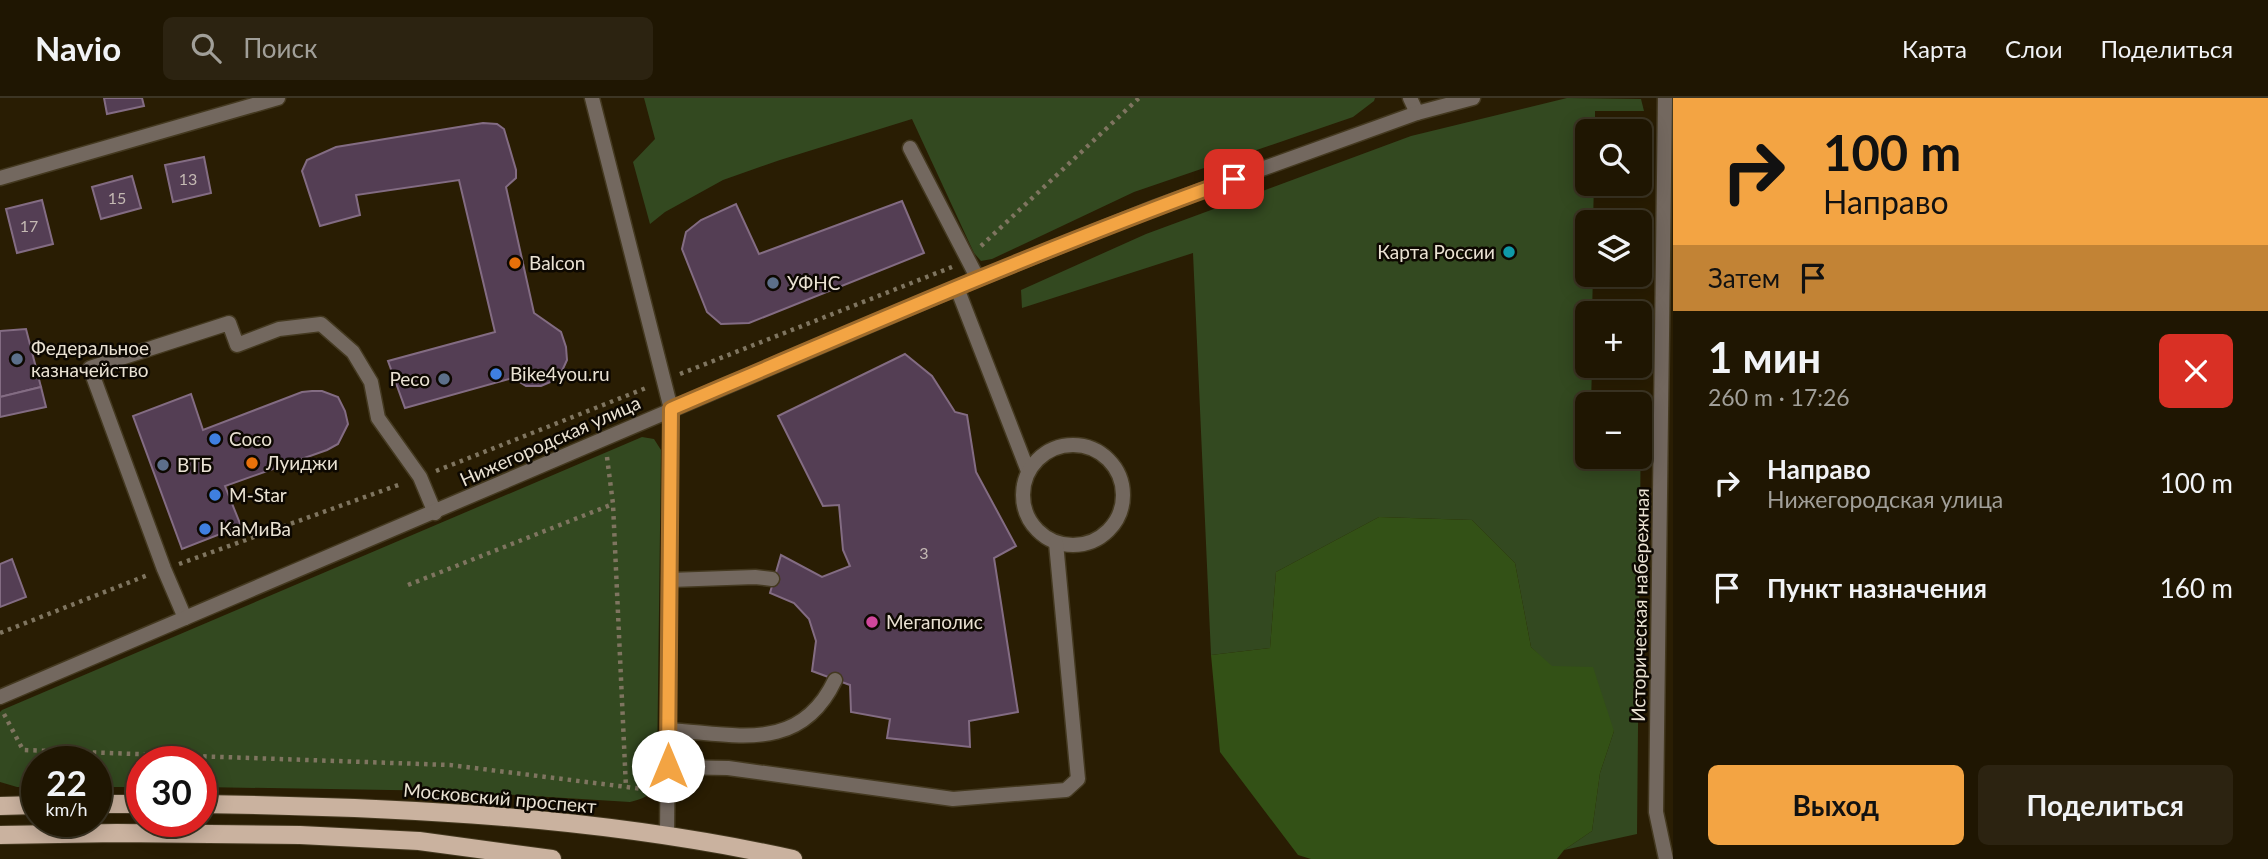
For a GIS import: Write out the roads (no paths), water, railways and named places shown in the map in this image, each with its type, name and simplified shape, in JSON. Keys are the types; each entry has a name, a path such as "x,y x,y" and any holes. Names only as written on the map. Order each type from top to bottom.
{"main road":[{"name":"Московский проспект","path":"217,805 442,812 555,822 667,835 793,859"},
{"path":"0,806 21,806"},
{"path":"0,835 300,835 419,841 552,859"}],"street":[{"path":"0,178 278,98"},
{"path":"592,98 671,409 667,835"},
{"path":"1410,98 1417,113"},
{"name":"Нижегородская улица","path":"1,704 185,618 978,279 1156,207 1417,113 1473,98"},
{"name":"Историческая набережная","path":"1665,98 1656,812 1666,859"},
{"path":"910,148 966,261 978,279"},
{"path":"957,288 1028,471"},
{"path":"185,618 164,569 90,368 229,323 237,345 279,329 321,324 353,352 371,382 378,418 420,477 435,513"},
{"path":"1073,445 1096,450 1109,459 1118,472 1123,487 1123,503 1117,519 1106,533 1091,542 1074,545 1056,543 1035,528 1023,506 1022,488 1028,471 1037,458 1050,449 1073,445"},
{"path":"668,766 729,768 953,799 1066,790 1078,779 1056,543"},
{"path":"670,580 755,577 772,579"},
{"path":"668,730 765,736 796,726 814,712 829,693 835,680"}],"place":[{"name":"Карта России","path":"1509,252"},
{"name":"Balcon","path":"515,263"},
{"name":"УФНС","path":"773,283"},
{"name":"Федеральное казначейство","path":"17,359"},
{"name":"Bike4you.ru","path":"496,374"},
{"name":"Ресо","path":"444,379"},
{"name":"Сосо","path":"215,439"},
{"name":"Луиджи","path":"252,463"},
{"name":"ВТБ","path":"163,465"},
{"name":"M-Star","path":"215,495"},
{"name":"КаМиВа","path":"205,529"},
{"name":"Мегаполис","path":"872,622"}]}
